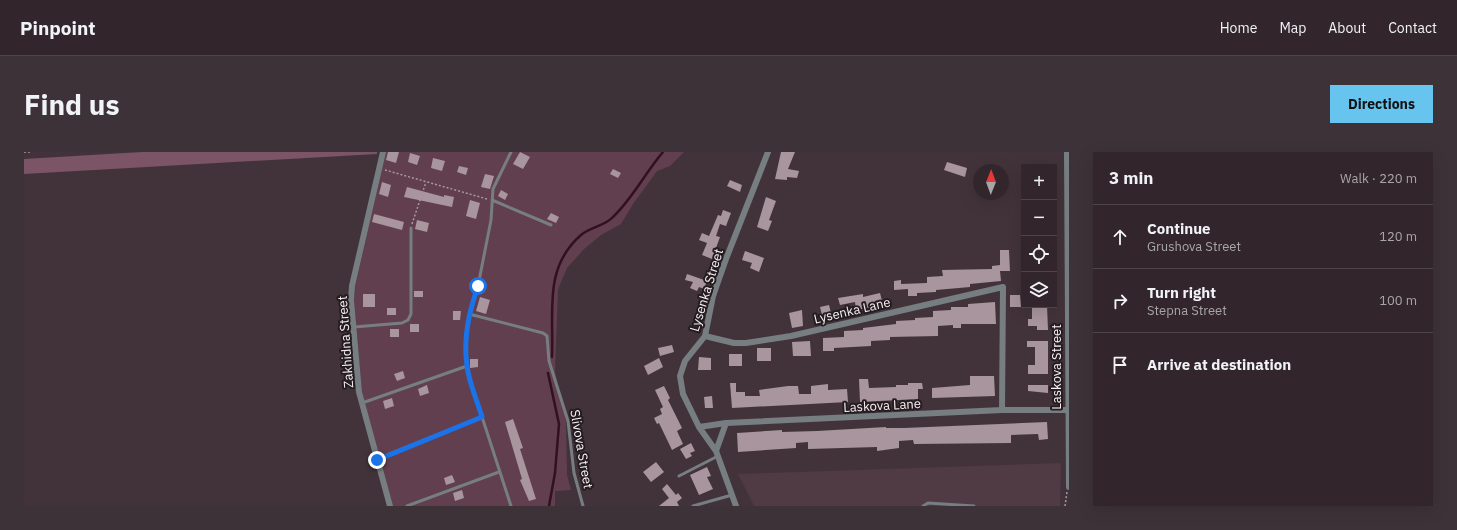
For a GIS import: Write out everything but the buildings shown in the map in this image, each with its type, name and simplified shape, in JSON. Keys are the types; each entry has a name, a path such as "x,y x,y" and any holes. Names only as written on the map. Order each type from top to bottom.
{"street":[{"name":"Zakhidna Street","path":"383,152 352,286 351,300 362,403 390,506"},
{"name":"Lysenka Street","path":"736,506 717,454 699,427 683,394 680,376 685,361 705,336 714,296 726,259 768,152"},
{"name":"Laskova Street","path":"1067,152 1068,487"},
{"name":"Lysenka Lane","path":"705,336 734,343 753,342 791,336 1003,287 1002,410"},
{"name":"Laskova Lane","path":"699,427 726,423 1002,410 1068,410"},
{"path":"717,454 726,423"}],"lane":[{"path":"511,152 493,190 491,220 478,286 469,314 466,345 467,366 499,472 511,506"},
{"path":"492,200 551,225"},
{"path":"354,326 402,323 408,320 411,314 411,228"},
{"name":"Slivova Street","path":"469,314 543,333 547,336 549,361 568,421 574,473 583,506"},
{"path":"362,403 467,366"},
{"path":"377,460 482,417"},
{"path":"679,476 717,454"},
{"path":"406,506 499,472"},
{"path":"693,506 733,495"},
{"path":"923,506 974,506"}],"path":[{"path":"24,152 31,152"},
{"path":"380,169 492,200"},
{"path":"411,228 426,182"},
{"path":"1065,506 1068,487"}],"shaded area":[{"path":"142,152 377,152 377,154 24,174 24,159"},
{"path":"386,152 684,152 670,166 657,171 633,204 621,224 601,235 584,249 567,268 558,289 555,372 566,420 567,475 571,490 555,491 555,506 393,506 362,392 354,301 355,288"},
{"path":"1061,463 1060,506 754,506 738,474"}],"waterway":[{"path":"552,357 553,292 556,276 561,262 569,248 581,235 610,220 620,210 663,152"},
{"path":"548,373 559,424 555,473 549,506"}],"route":[{"path":"377,460 482,417 470,380 467,366 466,345 469,314 478,286"}]}
